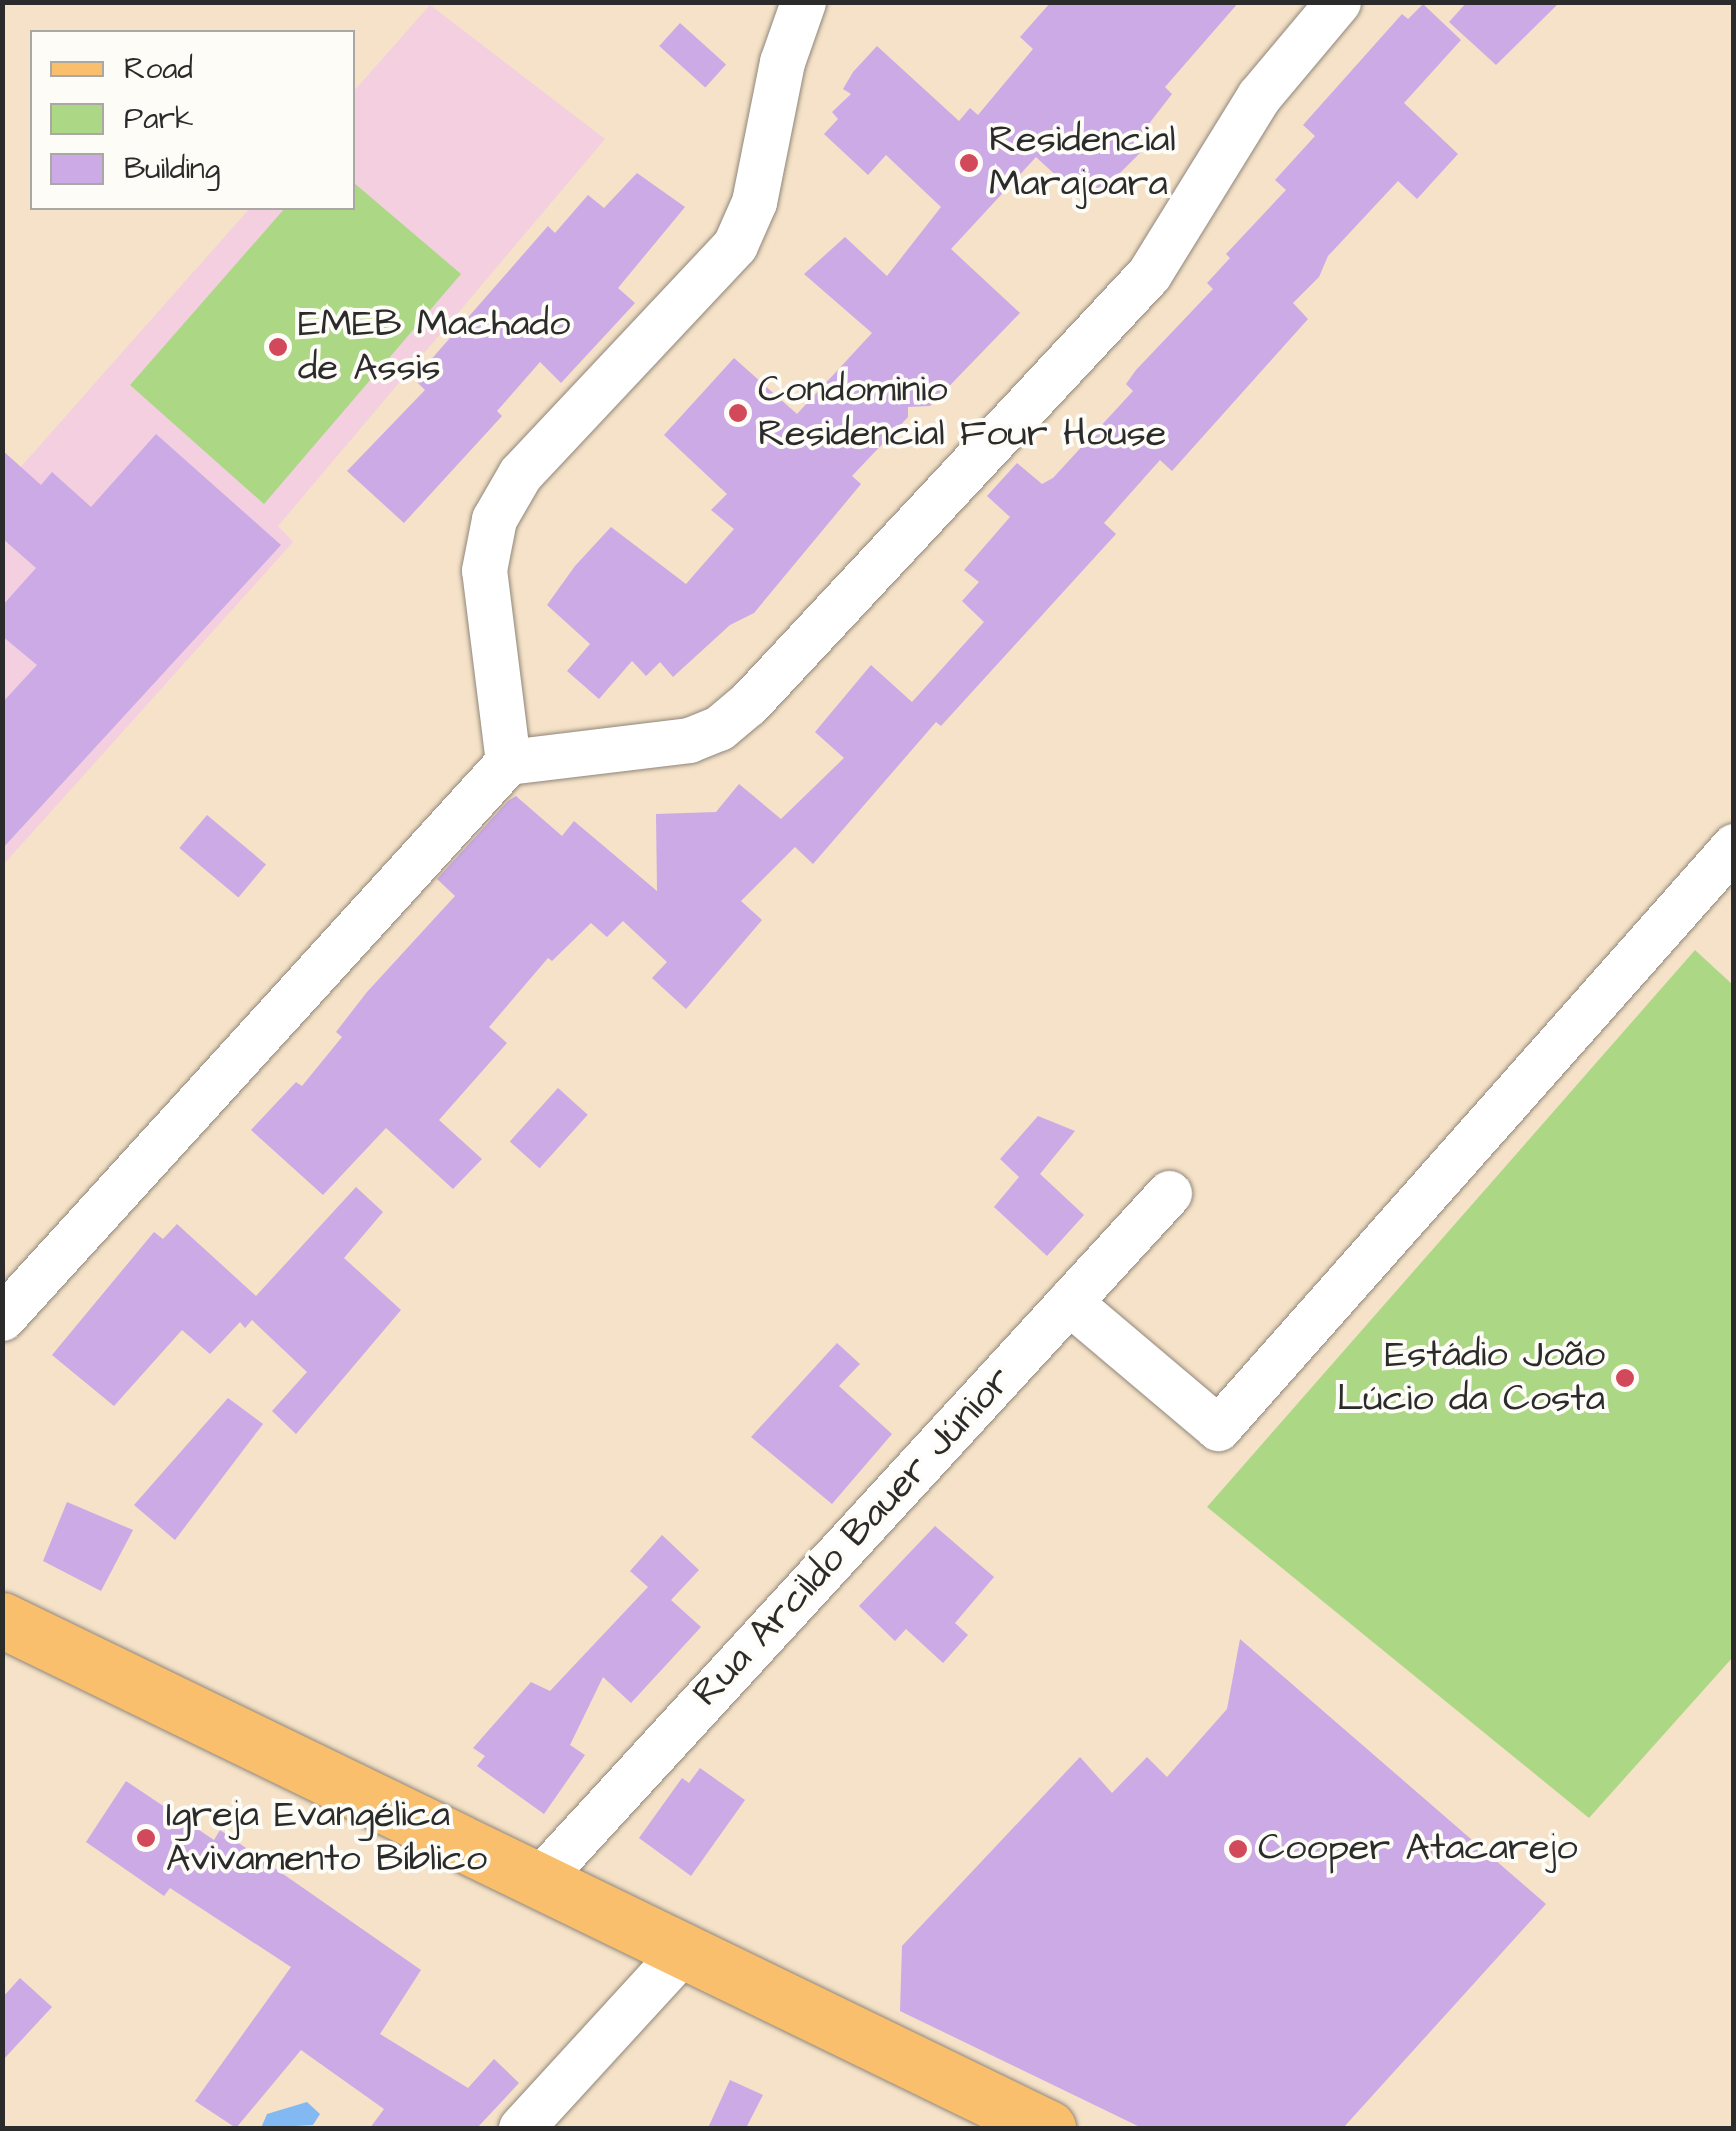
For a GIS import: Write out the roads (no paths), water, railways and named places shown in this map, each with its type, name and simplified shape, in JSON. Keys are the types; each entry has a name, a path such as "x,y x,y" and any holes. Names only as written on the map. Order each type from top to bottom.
{"main road":[{"path":"2,1620 1048,2128"}],"street":[{"path":"508,762 484,570 494,519 520,474 735,245 754,202 782,62 803,2"},
{"path":"2,1318 508,762 690,740 718,728 748,704 1148,274 1259,96 1338,2"},
{"path":"1068,1302 1218,1428 1734,846"},
{"name":"Rua Arcildo Bauer Júnior","path":"537,1882 1168,1193"},
{"path":"521,2128 682,1952"}],"water":[{"path":"307,2102 320,2114 313,2125 261,2128 267,2114"}],"place":[{"name":"Residencial Marajoara","path":"969,163"},
{"name":"EMEB Machado de Assis","path":"278,347"},
{"name":"Condominio Residencial Four House","path":"738,413"},
{"name":"Estádio João Lúcio da Costa","path":"1625,1378"},
{"name":"Igreja Evangélica Avivamento Bíblico","path":"146,1838"},
{"name":"Cooper Atacarejo","path":"1238,1849"}]}
